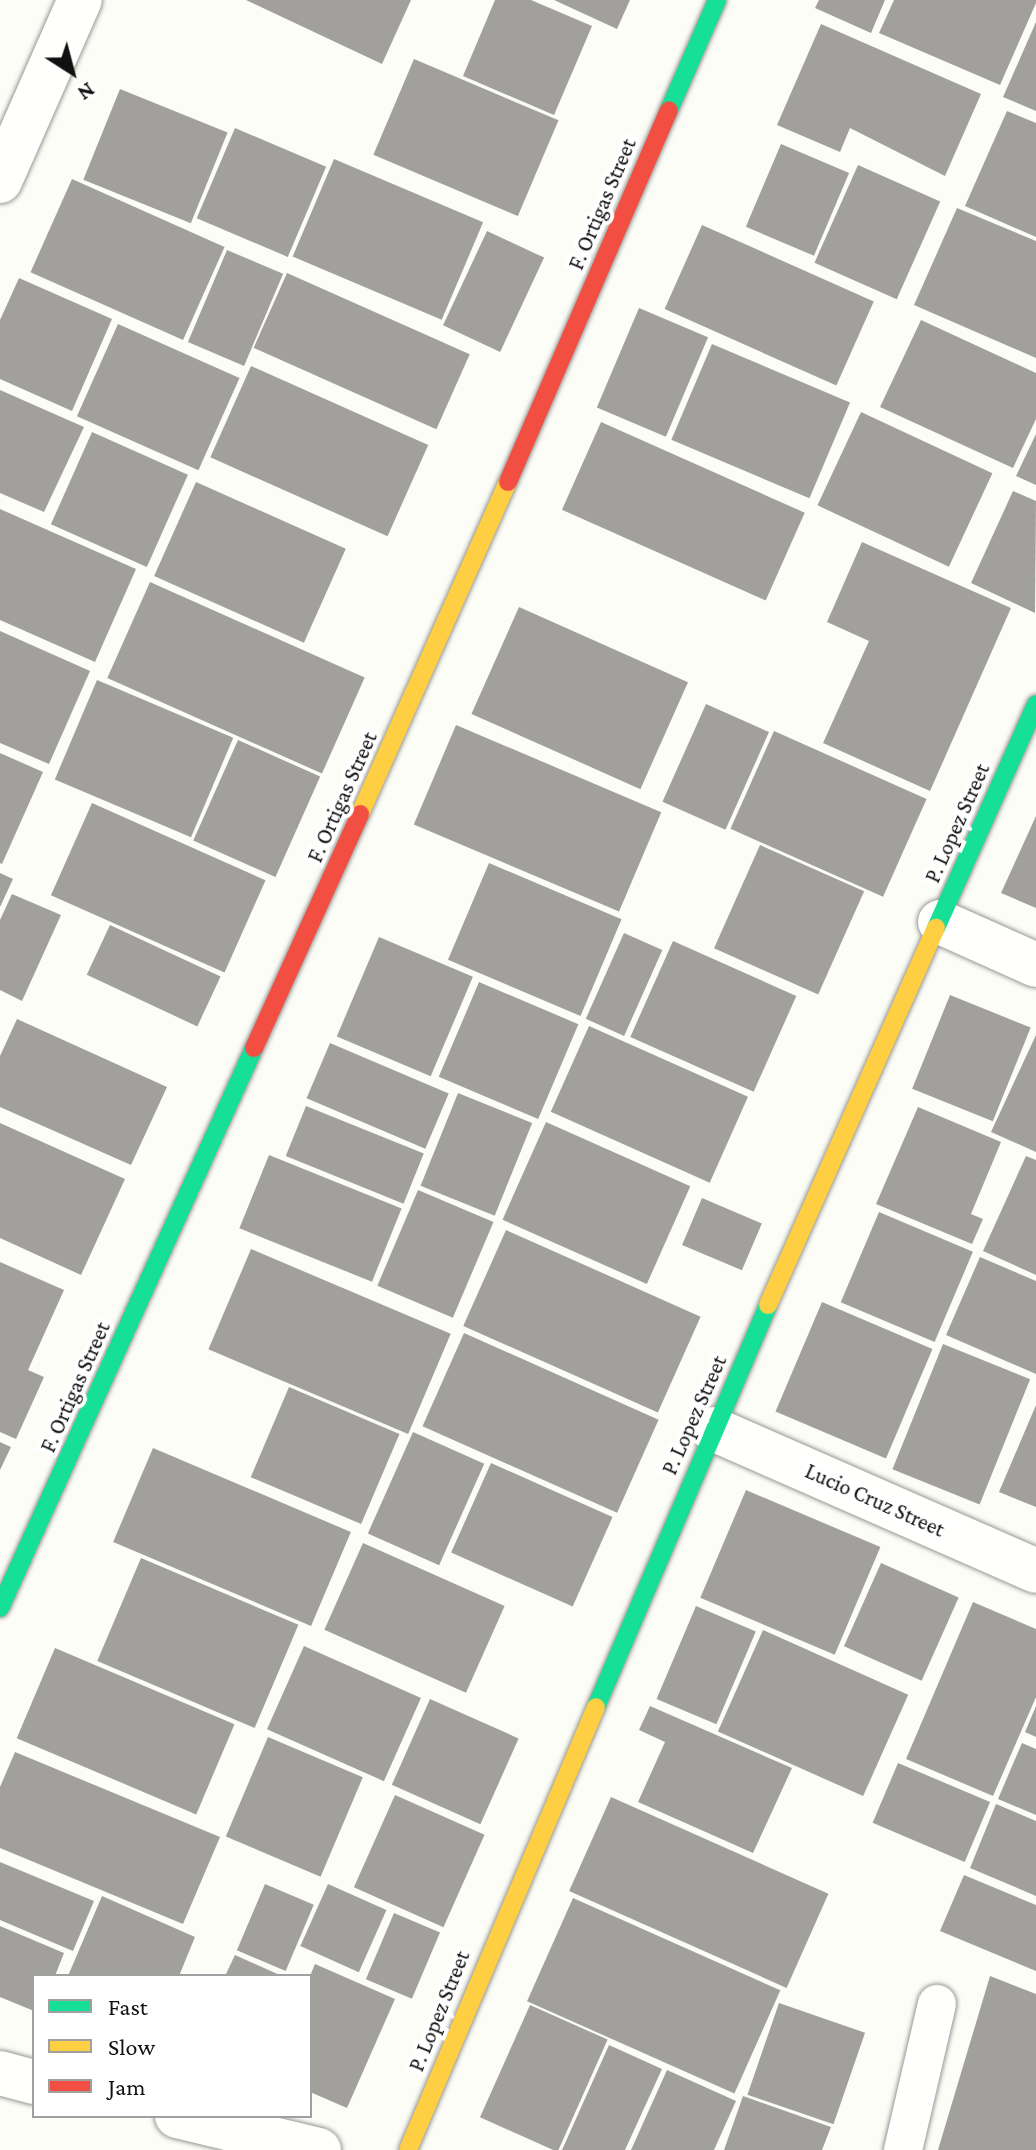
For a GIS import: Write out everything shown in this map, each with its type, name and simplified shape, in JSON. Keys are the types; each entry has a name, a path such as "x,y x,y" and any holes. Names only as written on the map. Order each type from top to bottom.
{"street":[{"path":"0,181 80,0"},
{"name":"F. Ortigas Street","path":"0,1608 445,627 717,0"},
{"name":"P. Lopez Street","path":"408,2150 713,1429 1036,704"},
{"path":"940,922 1036,965"},
{"name":"Lucio Cruz Street","path":"713,1429 1036,1571"},
{"path":"0,2073 32,2081"},
{"path":"185,2118 319,2150"}],"lane":[{"path":"903,2150 937,2004"}],"building":[{"path":"246,0 411,0 382,64"},
{"path":"495,0 531,0 592,26 554,115 463,76"},
{"path":"554,0 630,0 617,29"},
{"path":"819,0 885,0 871,33 815,8"},
{"path":"894,0 1036,0 1036,3 1000,85 879,33"},
{"path":"1036,22 1036,111 1003,97"},
{"path":"821,24 981,94 945,176 850,128 840,152 777,125"},
{"path":"414,59 559,120 518,216 373,155"},
{"path":"120,89 228,132 191,223 83,180"},
{"path":"1007,111 1036,123 1036,237 965,206"},
{"path":"235,128 326,167 288,257 197,218"},
{"path":"781,144 849,173 814,256 746,227"},
{"path":"334,159 483,222 442,320 293,257"},
{"path":"858,165 940,202 897,299 814,263"},
{"path":"72,179 225,247 183,340 31,272"},
{"path":"957,208 1036,241 1036,358 914,305"},
{"path":"702,225 874,301 836,386 665,309"},
{"path":"487,231 544,258 500,352 443,325"},
{"path":"227,250 283,274 244,366 188,342"},
{"path":"287,273 470,354 436,429 254,348"},
{"path":"19,278 112,319 72,411 0,379 0,320"},
{"path":"639,308 708,337 666,437 597,407"},
{"path":"921,320 1036,373 1036,419 1013,468 880,407"},
{"path":"118,324 240,378 198,470 77,416"},
{"path":"712,344 850,403 809,498 671,440"},
{"path":"251,366 428,445 388,536 210,457"},
{"path":"0,390 84,427 44,512 0,493"},
{"path":"861,412 992,473 949,567 817,505"},
{"path":"601,422 805,513 766,600 562,510"},
{"path":"92,432 188,475 147,567 51,524"},
{"path":"1036,434 1036,485 1016,476"},
{"path":"196,482 346,549 304,643 154,576"},
{"path":"1013,491 1036,501 1035,613 971,583"},
{"path":"0,509 136,569 95,662 0,620"},
{"path":"862,542 1011,608 930,791 823,743 869,641 827,622"},
{"path":"150,582 365,678 322,774 107,678"},
{"path":"519,607 688,682 640,789 471,714"},
{"path":"0,631 90,671 49,764 0,743"},
{"path":"97,680 233,738 191,837 55,779"},
{"path":"706,704 769,732 726,830 662,802"},
{"path":"456,725 661,812 619,912 414,824"},
{"path":"774,731 927,799 883,897 730,829"},
{"path":"238,740 320,777 275,877 193,840"},
{"path":"0,753 43,772 2,864 0,863"},
{"path":"92,803 266,880 224,973 51,895"},
{"path":"1036,816 1036,908 1001,893"},
{"path":"760,845 864,891 818,995 714,948"},
{"path":"489,863 622,919 581,1016 448,960"},
{"path":"0,873 13,879 0,907"},
{"path":"12,894 61,915 22,1001 0,990 0,920"},
{"path":"110,925 221,977 197,1026 87,975"},
{"path":"624,933 662,950 624,1036 586,1019"},
{"path":"379,937 473,977 431,1076 337,1036"},
{"path":"673,941 796,996 754,1092 630,1037"},
{"path":"479,982 578,1024 538,1119 439,1077"},
{"path":"950,995 1031,1028 993,1121 912,1089"},
{"path":"17,1019 167,1087 131,1165 0,1107 0,1056"},
{"path":"589,1026 748,1097 710,1183 551,1112"},
{"path":"1036,1035 1036,1152 991,1132"},
{"path":"330,1043 449,1093 425,1149 307,1098"},
{"path":"458,1093 532,1123 495,1216 421,1186"},
{"path":"306,1106 424,1154 404,1204 286,1156"},
{"path":"918,1107 1001,1142 971,1214 983,1219 972,1244 876,1204"},
{"path":"546,1122 690,1186 647,1284 502,1220"},
{"path":"0,1123 125,1179 81,1275 0,1238"},
{"path":"269,1155 402,1209 372,1282 239,1228"},
{"path":"1026,1156 1036,1160 1036,1275 983,1251"},
{"path":"418,1190 493,1222 453,1318 377,1286"},
{"path":"702,1198 762,1223 742,1270 682,1245"},
{"path":"879,1212 973,1252 935,1342 841,1302"},
{"path":"506,1230 701,1317 658,1413 463,1326"},
{"path":"251,1249 451,1334 408,1434 208,1349"},
{"path":"980,1257 1036,1281 1036,1374 946,1335"},
{"path":"0,1262 64,1290 28,1370 44,1377 16,1439 0,1432"},
{"path":"822,1302 932,1349 886,1458 776,1412"},
{"path":"464,1333 659,1420 617,1513 423,1426"},
{"path":"943,1344 1030,1379 980,1504 892,1469"},
{"path":"289,1387 399,1434 361,1524 251,1477"},
{"path":"1036,1405 1036,1507 999,1492"},
{"path":"413,1432 484,1464 439,1565 368,1533"},
{"path":"0,1442 11,1447 0,1470"},
{"path":"153,1448 351,1532 311,1626 113,1542"},
{"path":"491,1463 613,1517 573,1607 451,1553"},
{"path":"746,1490 880,1547 835,1655 700,1598"},
{"path":"363,1543 505,1606 466,1693 324,1630"},
{"path":"141,1558 298,1625 255,1728 97,1661"},
{"path":"881,1563 959,1598 922,1681 844,1646"},
{"path":"973,1602 1036,1629 1036,1697 993,1796 906,1759"},
{"path":"696,1606 756,1631 716,1724 657,1699"},
{"path":"763,1630 908,1695 863,1796 718,1731"},
{"path":"304,1646 421,1698 384,1781 267,1729"},
{"path":"55,1648 234,1724 196,1814 17,1738"},
{"path":"430,1699 519,1738 480,1824 392,1785"},
{"path":"650,1706 792,1768 753,1853 638,1802 665,1742 639,1730"},
{"path":"1036,1706 1036,1737 1025,1732"},
{"path":"268,1737 363,1777 321,1877 226,1836"},
{"path":"1022,1743 1036,1749 1036,1815 998,1799"},
{"path":"15,1752 220,1837 183,1924 0,1848 0,1787"},
{"path":"898,1763 990,1802 965,1862 873,1823"},
{"path":"395,1795 485,1835 443,1927 354,1887"},
{"path":"611,1797 828,1894 787,1988 569,1891"},
{"path":"996,1804 1036,1821 1036,1896 970,1868"},
{"path":"0,1862 94,1901 73,1951 0,1920"},
{"path":"964,1875 1036,1905 1036,1971 940,1931"},
{"path":"265,1884 314,1905 286,1971 237,1950"},
{"path":"328,1884 386,1910 359,1972 300,1946"},
{"path":"102,1896 195,1937 180,1974 69,1974"},
{"path":"573,1898 780,1990 734,2094 527,2001"},
{"path":"394,1913 440,1933 412,1999 366,1979"},
{"path":"0,1926 64,1953 56,1974 32,1974 32,2010 0,1997"},
{"path":"235,1955 278,1974 226,1974"},
{"path":"315,1964 395,1999 347,2108 312,2093 311,1974"},
{"path":"990,1976 1036,1994 1036,2150 938,2150"},
{"path":"779,2003 865,2033 833,2124 747,2095"},
{"path":"530,2005 608,2040 558,2150 480,2117"},
{"path":"609,2045 662,2069 625,2150 562,2150"},
{"path":"667,2070 736,2101 714,2150 631,2150"},
{"path":"743,2096 831,2127 822,2150 724,2150"}],"traffic: fast":[{"path":"669,110 717,0"},
{"path":"936,928 1036,704"},
{"path":"0,1608 254,1048"},
{"path":"596,1707 768,1305"}],"traffic: slow":[{"path":"360,814 508,482"},
{"path":"768,1305 936,928"},
{"path":"408,2150 596,1707"}],"traffic: jam":[{"path":"508,482 669,110"},
{"path":"254,1048 360,814"}]}
